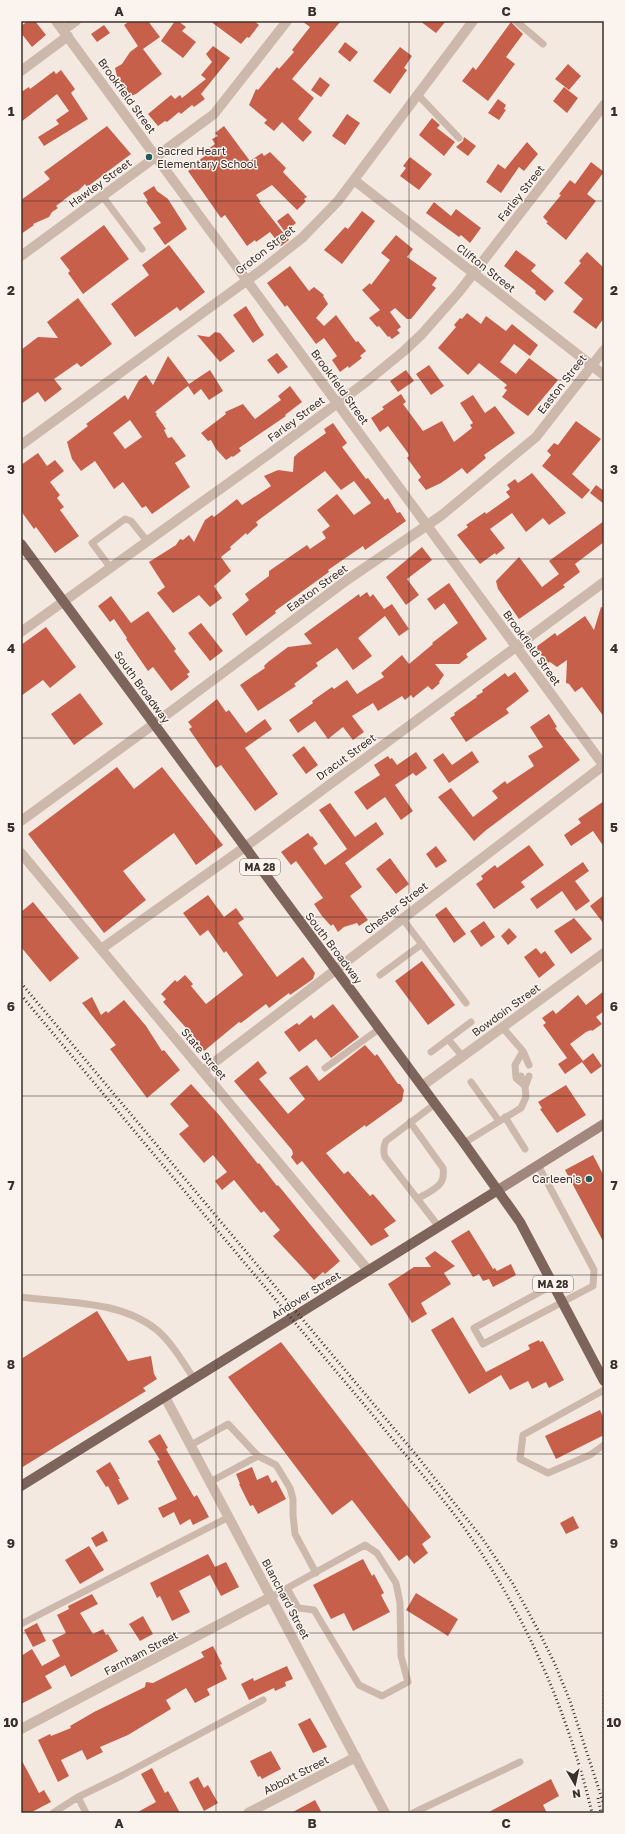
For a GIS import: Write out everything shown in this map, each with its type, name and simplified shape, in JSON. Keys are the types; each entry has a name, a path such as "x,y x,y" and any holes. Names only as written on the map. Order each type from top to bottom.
{"main road":[{"name":"South Broadway","path":"21,544 498,1190 520,1222 603,1376"},
{"name":"Andover Street","path":"21,1486 604,1124"}],"street":[{"name":"Brookfield Street","path":"56,21 604,766"},
{"path":"21,71 66,33 76,21"},
{"name":"Hawley Street","path":"21,256 214,114 287,21"},
{"name":"Groton Street","path":"21,445 247,281 302,238 338,201 473,21"},
{"name":"Farley Street","path":"21,632 366,382 422,334 459,292 604,106"},
{"name":"Clifton Street","path":"354,180 604,376"},
{"name":"Easton Street","path":"21,821 347,580 427,525 536,437 604,350"},
{"name":"Dracut Street","path":"101,949 245,847 604,582"},
{"name":"Chester Street","path":"203,1072 402,918 604,766"},
{"name":"State Street","path":"21,853 368,1270"},
{"name":"Bowdoin Street","path":"422,1086 604,953"},
{"name":"Blanchard Street","path":"165,1396 385,1813"},
{"name":"Farnham Street","path":"21,1729 271,1597"},
{"name":"Abbott Street","path":"248,1813 356,1758"}],"lane":[{"path":"516,21 543,44"},
{"path":"418,95 458,138"},
{"path":"103,197 142,249"},
{"path":"110,567 92,543 125,519 132,521 147,541"},
{"path":"402,918 466,1003"},
{"path":"380,975 422,944"},
{"path":"431,1052 471,1022"},
{"path":"502,1027 524,1051 525,1065"},
{"path":"325,1068 379,1029"},
{"path":"448,1038 462,1056"},
{"path":"524,1051 515,1065 516,1078 525,1087"},
{"path":"464,1143 521,1108 526,1096 525,1076"},
{"path":"471,1082 525,1149"},
{"path":"435,1104 386,1141 383,1146 383,1151 385,1157 439,1227"},
{"path":"410,1122 443,1168 444,1177 442,1184 417,1199"},
{"path":"538,1165 594,1270 593,1286 483,1344 474,1328 553,1285"},
{"path":"21,1297 93,1305 122,1312 145,1322 157,1331 171,1346 194,1379"},
{"path":"604,1390 522,1435 520,1459 548,1473 590,1455 604,1445"},
{"path":"190,1444 228,1424 258,1456 276,1465 290,1488 293,1499 293,1515 296,1534 316,1573"},
{"path":"210,1482 258,1456"},
{"path":"21,1624 229,1517"},
{"path":"271,1597 287,1588 316,1573 365,1545 377,1553 396,1583 400,1603 401,1656 408,1682 382,1696 359,1685 314,1610 298,1608 287,1588"},
{"path":"53,1813 78,1796 123,1776 263,1700"},
{"path":"413,1813 422,1811 520,1762"},
{"path":"78,1796 86,1813"}],"building":[{"path":"28,21 35,21 46,35 32,47 21,33 21,26"},
{"path":"130,21 148,21 160,37 143,49 162,74 136,94 131,96 117,76 115,68 122,64 130,52 138,46 124,25"},
{"path":"175,21 178,21 186,27 182,31 196,42 183,58 161,41"},
{"path":"210,21 254,21 259,25 249,38 247,37 241,44"},
{"path":"302,21 341,21 292,79 314,98 298,119 312,132 303,142 282,122 274,131 264,123 267,120 249,105 256,89 258,90 277,67 279,69 294,52 292,50 310,27"},
{"path":"420,21 446,21 436,33"},
{"path":"511,22 523,34 506,57 515,64 488,101 462,81 473,67 476,70"},
{"path":"104,25 110,33 97,42 91,34"},
{"path":"345,42 358,52 350,62 338,52"},
{"path":"213,46 230,58 201,94 205,99 194,107 192,105 181,114 179,112 167,122 165,121 158,126 148,114 171,95 175,99 180,95 182,98 206,79 201,75 212,62 206,54"},
{"path":"400,47 412,56 404,68 407,70 390,94 373,81"},
{"path":"568,64 581,76 569,90 555,79"},
{"path":"61,70 75,89 71,93 88,119 44,146 38,137 59,124 56,120 69,111 57,94 21,122 21,92 29,87 30,89 54,71 56,74"},
{"path":"320,77 330,85 321,97 311,90"},
{"path":"564,87 578,98 567,113 553,101"},
{"path":"498,99 506,105 504,109 506,110 499,120 488,113"},
{"path":"347,114 360,123 345,145 332,136"},
{"path":"432,118 440,125 437,128 455,142 444,156 419,135"},
{"path":"107,126 131,154 87,187 85,184 78,191 56,206 58,208 52,212 49,217 33,224 34,225 21,234 21,200 50,179 44,172"},
{"path":"224,126 250,161 262,153 264,156 270,152 286,168 283,172 307,197 304,199 306,201 297,210 272,185 256,195 261,202 259,202 289,240 281,246 270,232 256,242 255,240 247,246 225,215 221,218 188,171 192,168 191,166 205,156 203,153 215,144 212,139 218,136 215,133"},
{"path":"464,137 476,146 468,156 456,147 463,141"},
{"path":"527,142 538,154 524,171 519,167 501,193 486,182 498,164 505,169"},
{"path":"410,157 432,174 419,190 400,176 406,168 403,166"},
{"path":"591,162 604,172 587,194 596,201 566,240 546,223 548,222 543,217 561,195 559,194 570,180 575,184"},
{"path":"154,186 157,191 168,199 187,229 165,245 153,228 161,223 146,202 148,201 143,193"},
{"path":"434,202 451,216 456,209 481,228 470,243 461,235 459,237 426,213"},
{"path":"362,211 375,221 342,264 324,250 345,227 348,229"},
{"path":"288,213 296,223 285,232 277,221"},
{"path":"104,225 129,259 83,294 68,273 70,271 60,258"},
{"path":"396,235 413,249 407,257 437,278 432,285 436,288 411,319 407,319 395,308 390,312 401,327 397,330 400,333 392,339 389,336 388,337 379,326 377,327 369,318 380,310 362,290 370,283 371,285 390,260 381,253"},
{"path":"169,245 205,292 180,311 177,307 135,337 111,304 149,275 142,265"},
{"path":"516,250 536,265 531,271 554,291 545,301 535,293 536,291 504,266"},
{"path":"587,252 604,268 604,318 596,329 573,312 583,299 564,283 581,263 579,261"},
{"path":"290,266 309,291 314,287 324,295 323,296 328,304 316,318 324,326 336,315 356,342 358,341 366,351 360,356 362,358 349,368 348,366 340,372 332,360 337,356 324,338 316,344 287,305 285,307 267,283"},
{"path":"78,298 112,344 81,367 77,363 54,379 62,389 45,402 38,392 21,404 21,350 38,337 58,338 47,322"},
{"path":"246,306 264,335 253,343 233,315"},
{"path":"467,313 481,324 486,316 506,331 512,324 538,345 530,356 514,344 500,362 516,374 529,358 558,380 528,416 502,397 507,390 504,388 507,385 479,363 468,375 438,348 456,327 454,325"},
{"path":"215,332 220,333 235,351 220,362 197,335 209,337"},
{"path":"277,353 288,367 278,374 267,360"},
{"path":"168,356 189,384 210,370 223,391 209,400 201,389 194,395 188,386 155,412 166,429 164,430 168,438 172,437 186,456 175,463 190,487 152,514 146,506 142,508 123,482 114,489 95,461 81,471 72,459 67,442 88,426 86,424 125,395 128,400 139,380 146,375 153,385","holes":["130,420 142,437 125,449 113,433"]},
{"path":"429,365 444,386 431,395 416,374"},
{"path":"406,370 414,381 398,392 390,381"},
{"path":"290,386 302,402 285,415 286,416 239,448 241,451 233,457 232,456 226,460 216,449 211,440 208,441 201,433 226,414 225,412 243,404 255,419 281,400 278,396"},
{"path":"401,394 406,402 403,404 423,431 442,421 454,442 472,428 470,425 473,423 460,403 473,395 485,413 495,406 515,433 484,455 486,458 467,474 462,468 441,483 426,490 418,480 421,477 407,458 409,456 408,453 388,426 380,432 371,418 384,409 382,407"},
{"path":"576,421 601,439 572,474 590,490 582,499 542,466 551,455 547,451 554,443 558,445"},
{"path":"333,423 347,443 342,447 366,479 368,478 385,500 388,498 397,513 400,512 406,521 365,550 363,546 328,570 329,572 275,611 276,613 246,636 232,614 249,600 245,594 269,576 269,571 307,545 310,549 326,538 322,532 330,526 317,510 337,494 354,515 371,503 354,481 341,490 325,471 256,522 258,525 247,535 246,533 221,557 231,571 214,586 222,598 210,607 199,595 173,613 157,593 165,587 149,562 176,545 180,539 183,540 189,535 194,542 205,520 212,515 214,517 237,499 242,505 271,486 264,476 278,470 293,472 294,457 326,433 324,429"},
{"path":"38,453 47,466 55,460 64,471 50,482 60,495 57,498 64,507 60,510 79,536 55,553 36,527 34,529 21,511 21,465"},
{"path":"532,473 566,513 549,525 543,518 526,532 512,513 490,529 505,548 480,564 457,535 468,527 466,525 485,512 486,514 510,497 506,492 510,489 507,485 515,479 518,483"},
{"path":"596,485 604,491 604,504 590,493"},
{"path":"604,521 604,542 575,564 580,572 563,585 565,587 519,619 498,589 496,581 519,557 542,587 559,574 549,561"},
{"path":"422,547 432,560 407,579 419,595 406,605 386,577"},
{"path":"449,583 487,639 466,654 468,657 459,664 435,664 444,675 439,682 440,683 432,690 428,686 413,698 411,695 405,700 402,696 378,711 373,703 352,716 364,732 353,740 343,727 328,739 315,721 298,733 289,720 332,687 334,689 347,680 357,694 384,677 381,673 402,655 409,664 433,644 432,643 458,623 444,603 435,610 427,599"},
{"path":"367,592 370,597 373,594 384,609 392,604 409,629 399,636 385,616 358,638 372,656 353,670 337,648 316,663 318,666 294,684 296,686 258,711 240,685 265,668 264,666 268,662 288,647 312,644 304,634 359,594 360,597"},
{"path":"111,596 131,623 148,611 176,649 174,651 190,672 187,674 189,677 171,691 153,667 148,671 114,619 110,622 98,606"},
{"path":"601,607 604,608 604,717 582,687 575,692 569,684 566,683 567,660 557,667 550,662 547,664 536,647 555,633 557,636 585,616 594,630"},
{"path":"201,623 223,651 210,661 188,633"},
{"path":"46,627 76,667 50,688 43,680 21,696 21,645"},
{"path":"515,672 529,691 506,709 509,713 466,742 450,718 455,715 454,713 483,692 482,690 505,673 508,677"},
{"path":"80,693 103,724 74,745 51,714"},
{"path":"217,699 226,712 229,710 246,733 265,719 272,729 245,748 278,794 255,811 221,765 216,768 189,729 192,727 188,722"},
{"path":"549,714 557,727 555,728 580,760 485,831 474,841 438,797 451,788 473,817 498,798 492,791 505,781 507,784 534,766 528,756 543,747 530,727"},
{"path":"304,746 318,765 306,774 292,755"},
{"path":"472,751 479,762 449,783 433,760 443,753 452,765"},
{"path":"416,752 427,768 416,776 413,773 395,785 413,811 401,820 385,797 367,810 354,792 380,775 374,765 388,756 390,759 392,758 397,765"},
{"path":"117,767 134,789 162,767 223,845 196,865 174,833 123,871 146,900 104,933 28,834"},
{"path":"604,801 604,847 593,831 571,846 564,835 581,823 578,819"},
{"path":"330,803 355,837 376,822 384,834 345,863 362,887 350,896 368,920 359,926 357,923 344,927 338,932 333,924 331,926 322,916 314,904 323,898 296,861 291,865 281,852 308,833 318,844 313,848 325,865 347,849 319,810"},
{"path":"529,845 544,865 521,882 525,887 494,909 476,884 483,879 481,876 495,865 497,868"},
{"path":"436,846 447,861 436,868 426,854"},
{"path":"390,858 409,884 396,894 376,869"},
{"path":"583,862 589,871 575,881 590,901 576,911 562,891 537,909 530,899"},
{"path":"208,895 224,917 236,908 244,919 238,923 277,977 303,957 315,973 313,979 290,995 289,993 269,1008 266,1004 241,1023 239,1022 204,1051 195,1040 196,1039 163,1002 166,999 161,994 175,980 177,982 185,975 193,984 191,986 206,1004 243,975 226,951 224,953 208,930 200,936 183,913"},
{"path":"604,895 604,924 590,906"},
{"path":"33,902 79,958 50,982 21,947 21,912"},
{"path":"446,907 466,934 454,943 435,915"},
{"path":"574,918 592,939 571,954 554,931"},
{"path":"484,921 495,937 481,947 470,931"},
{"path":"509,928 517,937 508,945 501,936"},
{"path":"536,948 541,954 545,951 555,965 539,978 524,957"},
{"path":"422,961 455,1005 428,1025 395,981"},
{"path":"604,991 604,1011 596,1017 602,1024 592,1031 586,1032 570,1044 583,1061 593,1053 602,1066 591,1074 582,1062 565,1074 558,1064 567,1058 543,1025 546,1023 542,1018 553,1010 556,1014 578,995 586,1005"},
{"path":"92,997 101,1015 106,1011 108,1013 124,1000 146,1026 162,1051 164,1050 180,1070 147,1098 110,1049 116,1045 82,1003"},
{"path":"333,1004 359,1037 331,1058 316,1039 299,1052 284,1032 297,1023 299,1025 311,1015 314,1019"},
{"path":"365,1045 375,1056 377,1054 398,1084 400,1084 404,1090 402,1101 326,1153 344,1174 348,1171 370,1196 373,1194 396,1221 384,1229 389,1236 371,1246 302,1161 297,1165 291,1157 293,1154 292,1150 234,1081 258,1061 267,1073 259,1079 288,1114 305,1099 289,1078 307,1065 319,1081"},
{"path":"191,1084 220,1116 258,1164 259,1163 277,1186 278,1185 340,1261 325,1274 323,1272 314,1280 273,1236 280,1230 264,1211 261,1213 234,1180 222,1190 215,1181 227,1172 213,1155 204,1163 179,1134 189,1126 170,1104"},
{"path":"566,1085 586,1115 557,1133 540,1109 542,1108 538,1102"},
{"path":"593,1155 604,1176 604,1243 565,1170"},
{"path":"469,1230 493,1269 495,1268 497,1271 511,1264 516,1275 493,1287 489,1279 483,1281 479,1274 473,1277 451,1241"},
{"path":"435,1251 455,1266 444,1273 451,1284 421,1303 427,1314 412,1323 388,1284 414,1267 431,1267 425,1258"},
{"path":"97,1311 128,1361 151,1356 154,1374 157,1379 143,1388 146,1391 21,1468 21,1359"},
{"path":"453,1317 486,1372 530,1349 528,1345 539,1340 540,1342 543,1341 564,1380 549,1388 546,1382 532,1389 528,1381 510,1390 501,1375 469,1394 431,1330"},
{"path":"281,1342 431,1537 422,1544 428,1553 414,1564 407,1555 399,1561 352,1500 332,1515 228,1377"},
{"path":"600,1410 604,1419 604,1435 556,1459 545,1436"},
{"path":"160,1434 168,1448 166,1449 194,1497 197,1495 209,1517 193,1525 190,1519 180,1525 174,1512 163,1518 158,1508 177,1499 157,1461 160,1460 148,1441"},
{"path":"110,1462 129,1499 118,1505 108,1486 106,1487 96,1471"},
{"path":"252,1467 257,1480 268,1475 272,1483 276,1480 286,1499 258,1514 253,1505 250,1506 239,1484 236,1474"},
{"path":"573,1516 579,1528 566,1534 560,1523"},
{"path":"103,1531 108,1541 96,1547 91,1538"},
{"path":"89,1546 104,1570 80,1584 65,1560"},
{"path":"208,1554 215,1567 226,1562 239,1587 221,1596 210,1575 179,1591 190,1612 172,1621 160,1596 157,1598 150,1583"},
{"path":"363,1559 372,1576 374,1574 384,1593 381,1595 390,1612 353,1631 344,1613 331,1619 313,1585"},
{"path":"416,1593 458,1619 448,1636 406,1610"},
{"path":"92,1594 98,1604 80,1613 93,1634 103,1629 106,1635 108,1634 118,1651 71,1677 65,1665 45,1676 52,1688 21,1704 21,1656 32,1649 42,1666 60,1656 52,1640 66,1633 57,1615 69,1609 68,1606"},
{"path":"143,1616 153,1634 140,1641 129,1624"},
{"path":"37,1623 46,1641 33,1647 24,1630"},
{"path":"213,1646 222,1664 220,1665 227,1679 207,1689 210,1695 195,1703 186,1688 166,1700 171,1709 128,1735 100,1747 103,1752 87,1760 82,1750 61,1760 69,1776 58,1782 38,1740 50,1734 51,1736 71,1728 70,1726 94,1712 145,1687 146,1682 153,1683 204,1657 201,1652"},
{"path":"287,1666 293,1679 285,1682 286,1686 275,1691 274,1688 249,1700 241,1684 253,1678 254,1681"},
{"path":"310,1718 327,1747 313,1753 298,1724"},
{"path":"271,1751 281,1769 262,1779 260,1776 258,1777 250,1761"},
{"path":"21,1759 39,1793 44,1790 51,1802 30,1813 21,1813"},
{"path":"152,1768 165,1793 168,1791 180,1813 136,1813 156,1802 141,1774"},
{"path":"198,1777 204,1788 208,1785 218,1803 204,1811 189,1782"},
{"path":"551,1779 559,1796 543,1805 547,1813 487,1813"},
{"path":"315,1800 322,1813 291,1813"}],"railway":[{"path":"21,983 417,1456 482,1538 513,1584 554,1662 570,1701 604,1805"},
{"path":"21,995 362,1402 444,1501 466,1530 496,1576 514,1608 546,1674 572,1742 592,1813"},
{"path":"604,1691 604,1735"},
{"path":"598,1798 601,1813"}],"place":[{"name":"Sacred Heart Elementary School","path":"149,157"},
{"name":"Carleen's","path":"589,1179"}]}
